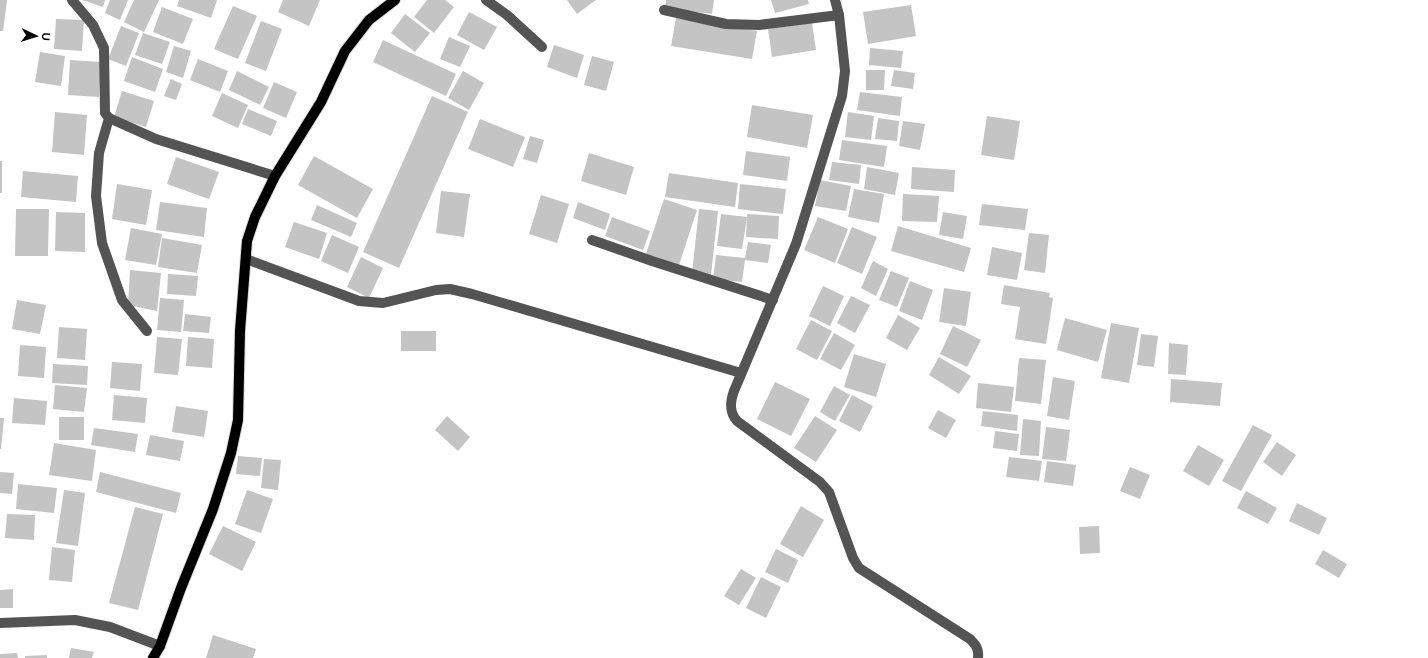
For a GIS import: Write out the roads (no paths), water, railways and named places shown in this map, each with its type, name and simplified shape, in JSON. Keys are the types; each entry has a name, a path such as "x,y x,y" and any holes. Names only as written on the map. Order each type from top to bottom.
{"main road":[{"path":"153,658 160,646 181,588 213,509 231,453 238,420 240,331 247,241 254,217 275,176 321,102 345,51 369,20 395,0"}],"street":[{"path":"72,0 93,26 104,48 106,113 109,118 156,139 275,176"},
{"path":"486,0 542,46"},
{"path":"835,0 845,71 842,96 796,244 741,373 730,405 733,416 738,421 820,482 829,492 853,558 859,568 970,639 978,650 978,658"},
{"path":"664,10 726,24 759,25 838,15"},
{"path":"109,118 99,153 96,196 102,243 122,300 146,331"},
{"path":"592,240 773,300"},
{"path":"246,259 359,301 383,303 450,289 472,294 741,373"},
{"path":"0,623 75,620 110,627 160,646"}]}
